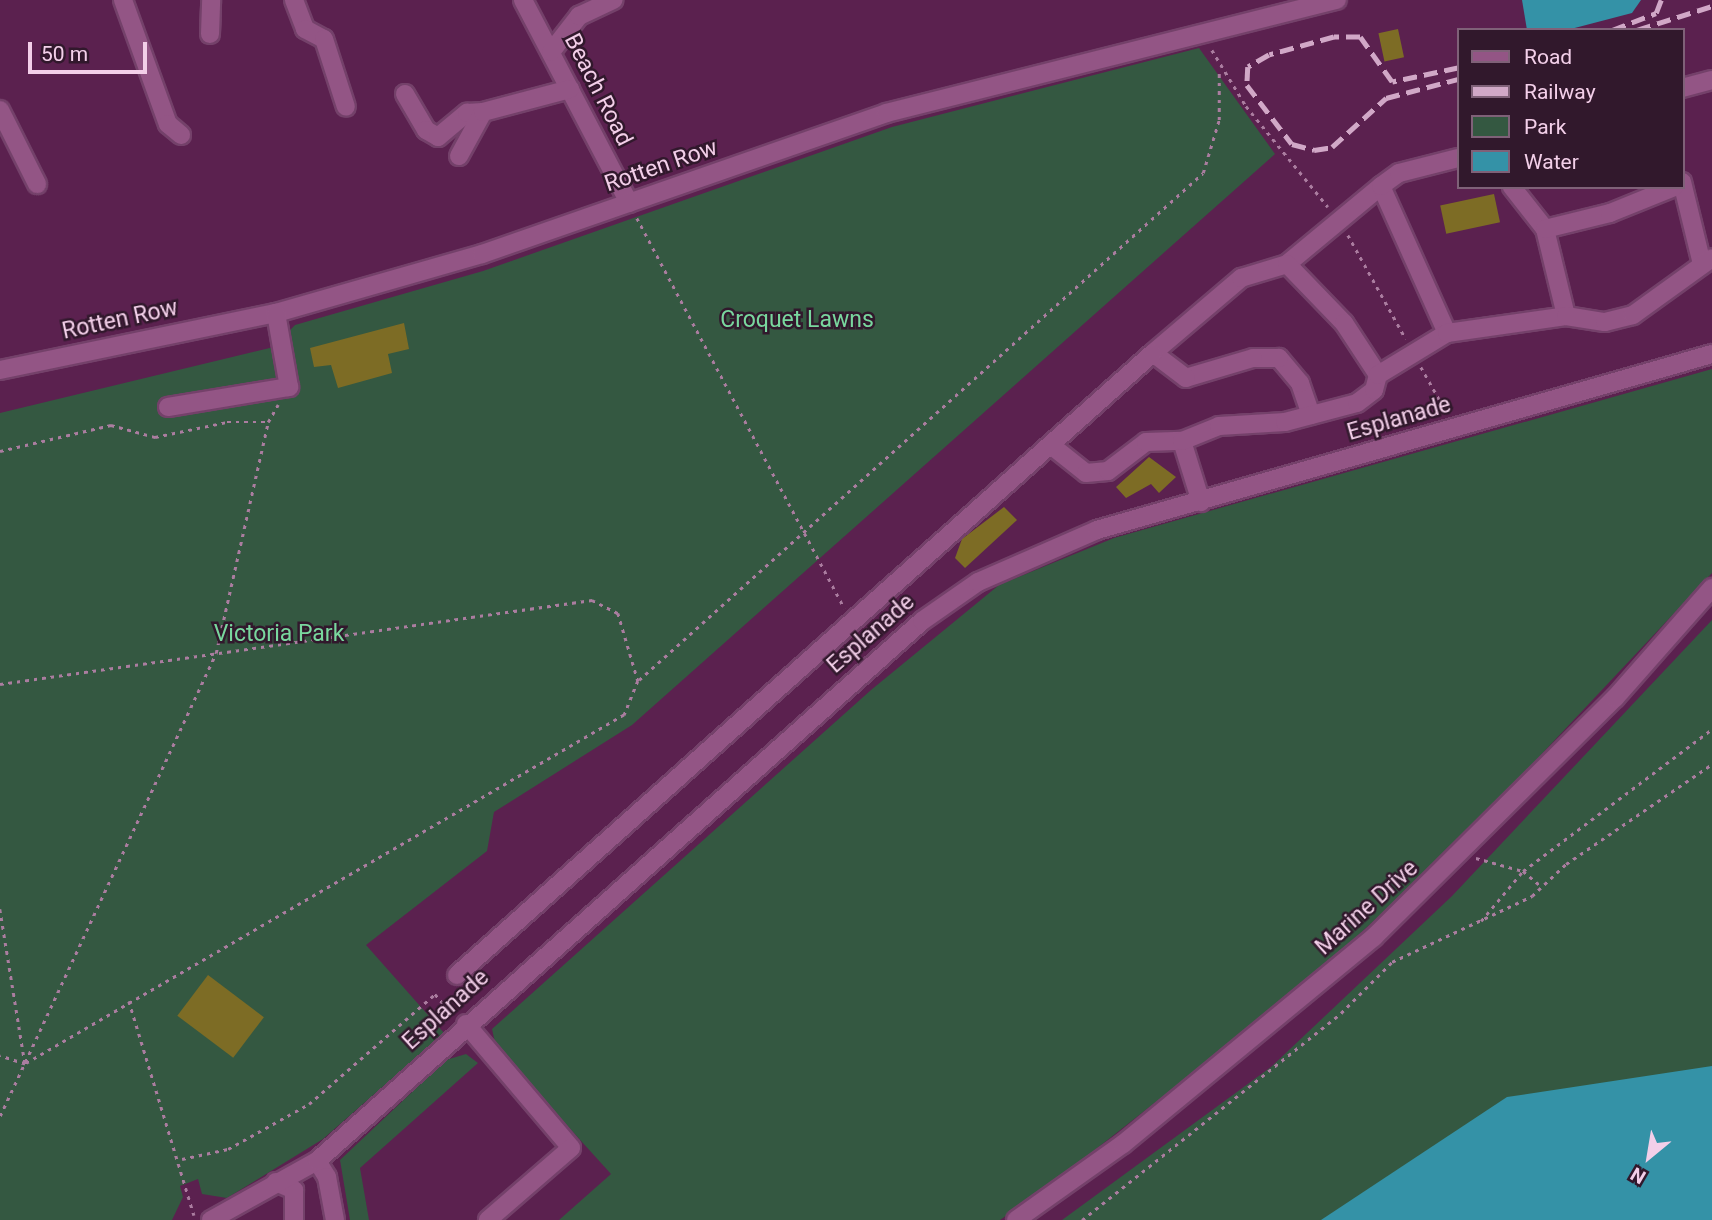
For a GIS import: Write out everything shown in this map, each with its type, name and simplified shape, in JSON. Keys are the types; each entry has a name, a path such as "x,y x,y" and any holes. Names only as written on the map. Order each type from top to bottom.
{"street":[{"path":"123,0 168,124 181,135"},
{"path":"210,34 211,0"},
{"path":"293,0 305,29 324,39 346,107"},
{"name":"Beach Road","path":"523,0 629,203"},
{"path":"551,52 579,16 614,0"},
{"name":"Rotten Row","path":"0,370 276,313 629,203 886,113 1337,0"},
{"path":"1684,87 1712,80"},
{"path":"405,94 426,130 438,137 467,113 483,112 570,89"},
{"path":"0,110 37,184"},
{"path":"459,156 483,112"},
{"path":"457,975 853,624 1153,353 1241,278 1287,264 1399,173 1456,159"},
{"path":"1381,186 1447,333"},
{"path":"1515,189 1545,229 1566,316"},
{"path":"1545,229 1610,213 1669,189"},
{"path":"1052,446 1086,473 1108,471 1146,442 1182,441 1219,426 1311,415 1366,398 1378,375 1447,333 1566,316 1605,322 1633,314 1707,261 1684,189"},
{"path":"1287,264 1345,323 1378,375"},
{"path":"168,407 289,387 276,313"},
{"path":"1153,353 1186,379 1253,358 1279,358 1300,383 1311,415"},
{"name":"Esplanade","path":"211,1220 317,1161 881,657 947,603 1028,555 1712,354"},
{"path":"1182,441 1201,502"},
{"name":"Marine Drive","path":"1016,1220 1123,1144 1374,937 1606,707 1712,588"},
{"path":"465,1026 571,1148 488,1220"},
{"path":"317,1161 327,1177 335,1220"},
{"path":"276,1182 294,1190 295,1220"}],"path":[{"path":"0,1056 25,1064 624,715 638,681 1203,173 1219,120 1219,69"},
{"path":"629,203 803,534 853,624 881,657"},
{"path":"0,1116 216,653 268,422 289,387"},
{"path":"0,451 111,425 155,437 227,422 268,422"},
{"path":"0,684 600,600 618,613 638,681"},
{"path":"1481,921 1523,871 1712,729"},
{"path":"1082,1220 1341,1013 1392,962 1481,921 1542,887 1712,764"},
{"path":"1476,858 1523,871 1542,887"},
{"path":"0,909 25,1064"},
{"path":"182,1159 229,1149 309,1104 435,994 465,1026"},
{"path":"129,1001 182,1159 195,1220"}],"green space":[{"name":"Victoria Park","path":"1199,48 1275,154 632,725 494,812 487,851 366,945 444,1033 323,1139 227,1198 202,1194 198,1179 180,1186 183,1197 172,1220 0,1220 0,413 274,347 295,325 483,271 892,127"},
{"path":"1712,369 1712,573 1457,844 1302,987 1049,1186 1000,1220 559,1220 611,1174 496,1047 492,1029 871,690 999,585 1114,538"},
{"path":"1712,620 1712,1220 1062,1220 1271,1067 1452,896"},
{"path":"466,1054 478,1063 360,1168 369,1220 350,1220 340,1160 446,1060"}],"water":[{"path":"1522,0 1641,0 1632,13 1575,28 1527,28"},
{"path":"1712,1066 1712,1220 1321,1220 1507,1097"}],"building":[{"path":"1398,29 1404,57 1384,62 1378,33"},
{"path":"1494,194 1500,222 1446,234 1440,205"},
{"path":"404,323 409,349 388,354 392,373 338,388 331,365 314,367 310,348"},
{"path":"1149,457 1176,477 1159,493 1151,484 1126,498 1116,487"},
{"path":"1004,507 1017,520 965,568 955,558 962,539"},
{"path":"208,975 264,1017 233,1058 177,1016"}],"railway":[{"path":"1617,28 1656,13 1661,0"},
{"path":"1643,28 1712,6"},
{"path":"1456,68 1392,82 1360,37 1334,37 1269,55 1248,67 1247,85 1292,144 1314,150 1332,147 1386,98 1456,80"}],"park label":[{"name":"Croquet Lawns","path":"797,320"}]}
